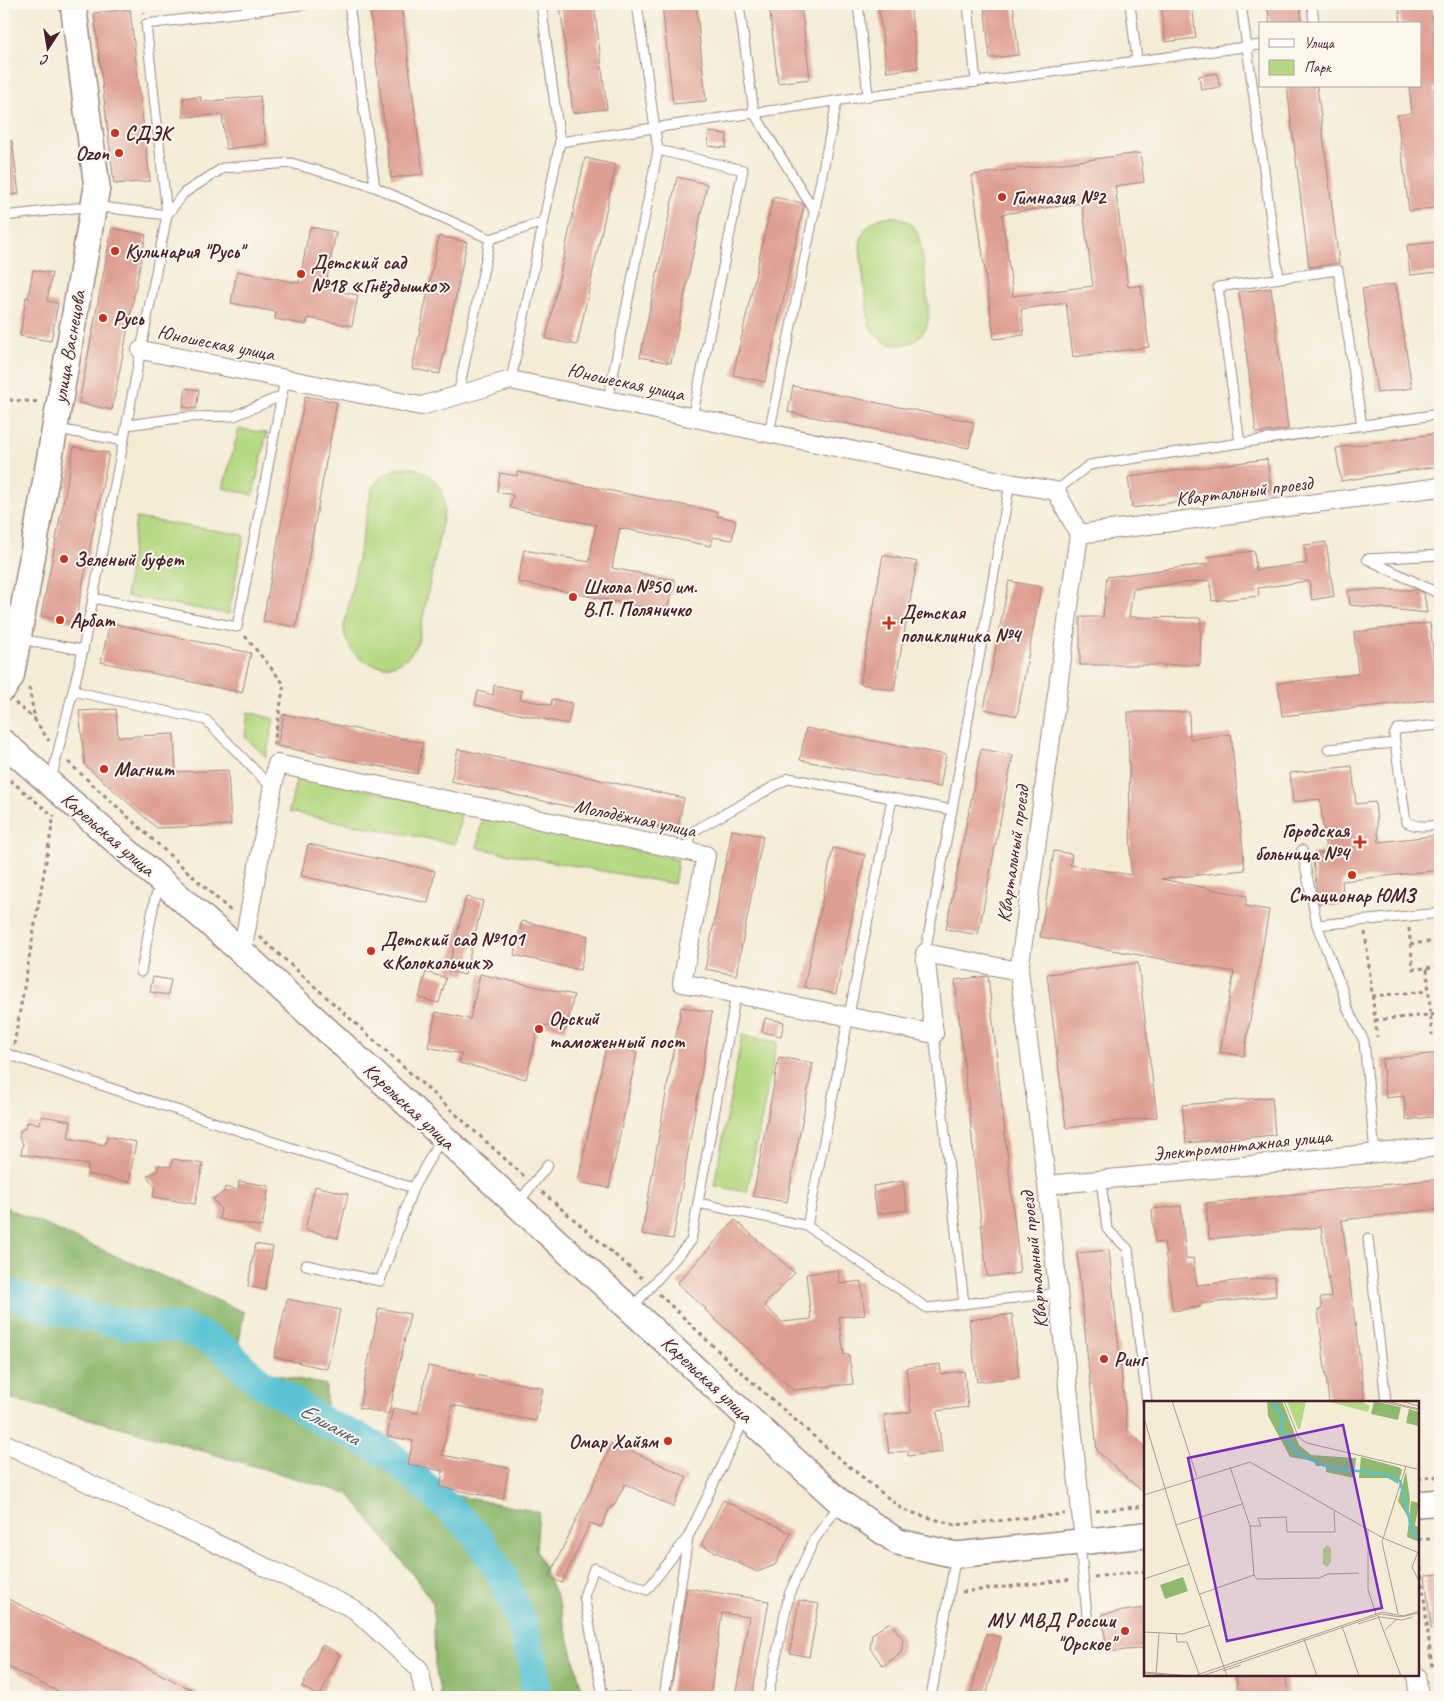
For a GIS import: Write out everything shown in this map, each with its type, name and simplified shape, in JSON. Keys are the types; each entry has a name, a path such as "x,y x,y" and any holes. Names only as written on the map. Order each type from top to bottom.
{"street":[{"name":"улица Васнецова","path":"7,693 97,187 73,4"},
{"name":"Юношеская улица","path":"141,350 421,406 511,380 1056,491"},
{"name":"Квартальный проезд","path":"1082,1542 1081,1512 1047,1185 1018,971 1079,534 1440,487"},
{"path":"1056,491 1079,534"},
{"name":"Карельская улица","path":"4,743 242,952 841,1503 898,1542 956,1555 1144,1535"},
{"path":"242,952 277,764"},
{"name":"Молодёжная улица","path":"277,764 706,855 682,983 934,1034"},
{"path":"934,1034 925,954 1018,971"},
{"name":"Электромонтажная улица","path":"1047,1185 1440,1147"},
{"path":"4,1443 354,1609 419,1669 425,1697"},
{"path":"1419,1504 1440,1502"},
{"path":"1419,1697 1425,1676"}],"lane":[{"path":"50,783 83,650 167,215 146,24 308,4"},
{"path":"349,4 375,187"},
{"path":"511,380 560,142 541,4"},
{"path":"608,400 658,150 637,4"},
{"path":"739,4 754,113 815,212"},
{"path":"858,4 868,96"},
{"path":"968,4 976,82"},
{"path":"1130,4 1137,60"},
{"path":"1241,4 1279,278"},
{"path":"1312,4 1314,22"},
{"path":"560,142 868,96 1259,44"},
{"path":"769,433 837,101"},
{"path":"658,150 743,170 692,418"},
{"path":"167,215 184,193 223,168 292,163 375,187 490,239 544,222"},
{"path":"6,216 93,206 167,215"},
{"path":"458,395 490,239"},
{"path":"1240,443 1218,287 1279,278 1338,270 1362,426"},
{"path":"93,598 237,627 285,379"},
{"path":"127,425 187,417 234,416 282,396"},
{"path":"1056,491 1089,465 1440,414"},
{"path":"54,428 124,440"},
{"path":"925,954 1010,483"},
{"path":"1440,555 1367,559 1440,594"},
{"path":"18,639 83,650"},
{"path":"73,691 206,720 273,789"},
{"path":"1440,725 1397,729 1394,735 1406,822 1412,826 1440,825"},
{"path":"1328,749 1395,743"},
{"path":"687,851 692,832 789,778 952,810"},
{"path":"807,1226 892,799"},
{"path":"1302,850 1317,925 1342,989 1347,1008 1364,1041 1375,1153"},
{"path":"141,972 155,898 162,882"},
{"path":"1317,925 1437,914"},
{"path":"631,1309 691,1242 736,994"},
{"path":"934,1034 964,1304"},
{"path":"8,1054 413,1188"},
{"path":"306,1265 380,1280 413,1188 442,1136"},
{"path":"516,1204 548,1165"},
{"path":"1101,1180 1107,1229 1128,1249 1147,1401"},
{"path":"698,1203 807,1226 927,1308 1058,1293"},
{"path":"1368,1238 1386,1401"},
{"path":"628,1697 603,1696 584,1596 594,1568 647,1590 688,1537 747,1416"},
{"path":"768,1697 789,1594 814,1540 841,1503"},
{"path":"664,1697 688,1537"},
{"path":"1082,1542 1087,1615"},
{"path":"931,1697 956,1555"}],"path":[{"path":"4,265 6,216"},
{"path":"9,400 59,404"},
{"path":"237,627 284,684 273,752 277,764"},
{"path":"29,685 35,720"},
{"path":"7,693 35,720 58,753 533,1184 651,1286 734,1366 835,1455 903,1510 955,1525 1144,1506"},
{"path":"4,775 54,817"},
{"path":"4,1107 8,1054 54,817 50,783"},
{"path":"1408,916 1413,969 1439,966 1436,941 1437,914"},
{"path":"1364,920 1377,1040"},
{"path":"1410,944 1436,941"},
{"path":"1427,968 1432,1035"},
{"path":"1372,996 1428,991"},
{"path":"1375,1020 1440,1014"},
{"path":"1419,1479 1440,1476"},
{"path":"1419,1541 1440,1538"},
{"path":"1419,1560 1425,1676"},
{"path":"949,1593 1144,1571"}],"green space":[{"path":"886,217 903,219 916,230 921,247 927,290 928,322 923,332 916,339 899,345 881,340 874,333 869,323 860,249 864,232 870,224"},
{"path":"239,429 267,433 253,495 223,488"},
{"path":"405,467 422,471 435,481 443,495 444,513 418,642 410,655 400,662 388,666 375,665 364,661 354,653 347,641 344,627 372,489 378,480 386,474 394,469"},
{"path":"136,518 244,535 229,614 126,596"},
{"path":"248,712 274,719 266,757 245,737"},
{"path":"297,776 462,810 455,844 289,812"},
{"path":"482,817 678,860 674,884 477,848"},
{"path":"742,1035 777,1042 747,1192 714,1186"},
{"path":"7,1208 244,1312 235,1366 326,1385 326,1434 438,1492 539,1512 536,1550 558,1600 584,1697 441,1697 435,1666 433,1603 349,1494 131,1430 4,1397 4,1218"}],"building":[{"path":"369,4 401,4 423,174 391,178"},
{"path":"560,4 594,4 607,109 573,113"},
{"path":"662,4 696,4 706,101 673,104"},
{"path":"769,4 801,4 810,79 778,83"},
{"path":"878,4 910,4 918,68 887,72"},
{"path":"984,4 1013,4 1019,55 990,58"},
{"path":"1161,4 1192,4 1196,38 1165,42"},
{"path":"1267,4 1300,4 1302,22 1270,22"},
{"path":"1399,4 1430,4 1440,88 1434,88 1440,137 1440,207 1409,211 1397,115 1412,113 1409,88 1422,88 1422,22 1401,22"},
{"path":"130,9 150,181 114,184 94,13"},
{"path":"1217,73 1220,87 1201,90 1199,76"},
{"path":"1287,88 1317,88 1339,263 1309,267"},
{"path":"260,96 266,144 226,149 222,115 183,117 183,98 201,97 201,102"},
{"path":"709,132 727,134 726,148 708,146"},
{"path":"12,141 19,194 4,196 4,142"},
{"path":"1140,153 1144,182 1115,186 1128,287 1141,285 1149,347 1073,357 1066,303 1021,309 1024,335 994,339 972,175","holes":["1082,203 1093,286 1013,296 1002,214"]},
{"path":"585,158 616,165 577,345 546,339"},
{"path":"677,177 707,184 671,363 640,357"},
{"path":"773,197 802,203 804,206 765,382 733,375"},
{"path":"310,227 336,232 325,289 358,295 352,326 308,318 306,325 275,319 276,312 231,303 237,271 299,283"},
{"path":"112,228 146,235 112,410 79,403"},
{"path":"439,236 467,242 440,374 412,369"},
{"path":"1440,242 1440,272 1410,275 1407,245"},
{"path":"33,270 52,273 47,301 58,303 51,341 20,336 26,297 28,298"},
{"path":"1396,284 1412,388 1377,393 1362,289"},
{"path":"1271,288 1288,429 1256,433 1239,292"},
{"path":"793,386 974,422 969,448 788,412"},
{"path":"186,388 199,390 196,409 183,407"},
{"path":"305,396 337,402 296,627 263,621"},
{"path":"1440,433 1440,466 1341,481 1336,448"},
{"path":"74,447 109,453 75,623 41,616"},
{"path":"1267,459 1271,489 1132,508 1128,477"},
{"path":"517,472 718,512 717,516 736,520 732,540 713,537 711,546 620,528 612,568 674,580 667,612 518,582 524,550 589,562 596,525 510,508 513,495 497,492 500,473 517,476"},
{"path":"1326,542 1334,596 1312,600 1309,581 1258,588 1259,596 1212,601 1210,580 1133,589 1129,617 1201,618 1200,665 1080,665 1080,617 1103,617 1107,577 1208,564 1207,557 1254,551 1256,570 1307,563 1304,545"},
{"name":"Детская поликлиника №4","path":"883,555 917,562 894,690 860,684"},
{"path":"1009,581 1041,587 1017,716 984,709"},
{"path":"1348,590 1418,590 1424,593 1427,613 1350,605"},
{"path":"110,623 251,653 242,693 101,662"},
{"path":"1430,623 1438,699 1282,716 1278,683 1358,674 1354,632"},
{"path":"494,685 522,691 520,699 551,705 552,699 572,703 568,724 475,705 478,691 493,695"},
{"path":"116,709 118,737 174,734 176,772 228,770 231,825 157,828 85,765 79,711"},
{"path":"1128,712 1189,712 1190,739 1231,734 1245,870 1161,879 1247,896 1245,906 1269,910 1244,1056 1220,1052 1234,972 1040,937 1054,851 1072,854 1070,865 1131,875"},
{"path":"284,714 423,743 417,774 277,746"},
{"path":"806,728 946,755 940,787 800,760"},
{"path":"458,749 684,798 677,830 451,781"},
{"path":"981,749 1013,755 978,935 946,929"},
{"path":"1352,766 1356,804 1375,802 1379,842 1440,835 1440,870 1342,881 1344,902 1319,904 1312,854 1326,852 1320,799 1293,802 1290,773"},
{"path":"732,830 763,836 736,975 705,969"},
{"path":"308,844 435,871 428,903 301,876"},
{"path":"833,848 865,855 836,994 804,987"},
{"path":"466,897 483,901 465,975 448,971"},
{"path":"522,921 588,936 580,970 514,955"},
{"path":"1138,963 1157,1117 1066,1128 1047,974"},
{"path":"426,972 446,978 439,1003 419,998"},
{"path":"480,974 574,995 566,1030 539,1024 526,1079 459,1063 462,1054 428,1047 436,1012 470,1019"},
{"path":"988,976 1020,1273 987,1277 955,980"},
{"path":"153,977 171,980 168,995 150,992"},
{"path":"681,1007 712,1012 673,1239 642,1234"},
{"path":"765,1018 784,1022 781,1036 762,1032"},
{"path":"606,1046 637,1052 609,1188 578,1182"},
{"path":"1440,1053 1440,1116 1406,1120 1404,1096 1386,1098 1382,1059"},
{"path":"779,1057 813,1063 787,1202 753,1196"},
{"path":"1272,1097 1275,1135 1186,1143 1182,1105"},
{"path":"41,1116 71,1121 68,1138 105,1145 107,1136 136,1142 129,1182 87,1174 88,1165 21,1154 23,1143 19,1138 20,1131 26,1127 27,1122 40,1124"},
{"path":"173,1159 203,1164 195,1204 153,1197 155,1186 147,1176 158,1170 158,1165 171,1167"},
{"path":"1440,1179 1440,1209 1342,1220 1365,1401 1329,1401 1318,1310 1322,1309 1320,1298 1331,1297 1321,1227 1209,1239 1206,1203"},
{"path":"239,1181 269,1186 262,1227 219,1219 221,1209 213,1199 224,1192 225,1187 238,1190"},
{"path":"903,1181 907,1210 877,1214 873,1186"},
{"path":"315,1186 348,1194 338,1238 305,1230"},
{"path":"1181,1206 1186,1259 1193,1258 1197,1285 1275,1277 1276,1296 1200,1304 1200,1307 1173,1311 1164,1242 1155,1243 1152,1209"},
{"path":"735,1220 795,1273 764,1305 782,1322 811,1319 806,1274 838,1270 840,1284 861,1281 865,1315 839,1317 844,1355 849,1355 853,1384 793,1390 677,1283"},
{"path":"255,1244 273,1247 265,1290 248,1286"},
{"path":"1109,1250 1127,1429 1144,1446 1144,1493 1097,1451 1077,1253"},
{"path":"287,1299 340,1310 327,1369 274,1357"},
{"path":"379,1308 410,1314 389,1414 359,1408"},
{"path":"1012,1314 1019,1377 977,1382 969,1320"},
{"path":"940,1364 941,1374 964,1371 968,1407 937,1411 942,1452 908,1456 908,1451 889,1453 884,1415 911,1412 906,1368"},
{"path":"428,1366 543,1388 536,1421 452,1405 442,1455 509,1468 503,1499 440,1487 443,1471 408,1464 413,1441 387,1436 393,1408 418,1413"},
{"path":"613,1442 687,1477 673,1507 625,1484 613,1507 611,1506 601,1527 590,1523 562,1583 549,1577"},
{"path":"723,1500 791,1533 775,1565 757,1572 701,1545"},
{"path":"1440,1574 1440,1628 1431,1629 1425,1575"},
{"path":"687,1588 769,1601 752,1697 735,1697 749,1617 722,1613 710,1697 670,1697"},
{"path":"4,1597 207,1697 69,1697 4,1665"},
{"path":"799,1600 819,1604 809,1657 790,1653"},
{"name":"МУ МВД России \"Орское\"","path":"1144,1608 1144,1648 1107,1652 1102,1614"},
{"path":"890,1622 903,1639 901,1653 883,1666 870,1648 872,1634"},
{"path":"986,1633 1001,1637 986,1697 970,1697"},
{"path":"322,1645 340,1654 320,1696 302,1687"},
{"path":"1236,1676 1286,1676 1288,1697 1238,1697"}],"waterway":[{"name":"Елшанка","path":"4,1291 50,1308 126,1325 183,1328 205,1337 227,1351 262,1384 323,1422 361,1439 391,1456 466,1524 480,1540 503,1577 521,1622 533,1661 536,1697"}],"place":[{"name":"СДЭК","path":"115,133"},
{"name":"Ozon","path":"119,153"},
{"name":"Гимназия №2","path":"1002,197"},
{"name":"Кулинария \"Русь\"","path":"115,251"},
{"name":"Детский сад №18 «Гнёздышко»","path":"301,274"},
{"name":"Русь","path":"103,318"},
{"name":"Зеленый буфет","path":"64,559"},
{"name":"Школа №50 им. В.П. Поляничко","path":"573,597"},
{"name":"Арбат","path":"60,620"},
{"name":"Детская поликлиника №4","path":"889,623"},
{"name":"Магнит","path":"104,769"},
{"name":"Городская больница №4","path":"1360,842"},
{"name":"Стационар ЮМЗ","path":"1352,875"},
{"name":"Детский сад №101 «Колокольчик»","path":"371,951"},
{"name":"Орский таможенный пост","path":"539,1029"},
{"name":"Ринг","path":"1104,1359"},
{"name":"Омар Хайям","path":"668,1441"},
{"name":"МУ МВД России \"Орское\"","path":"1125,1631"}]}
